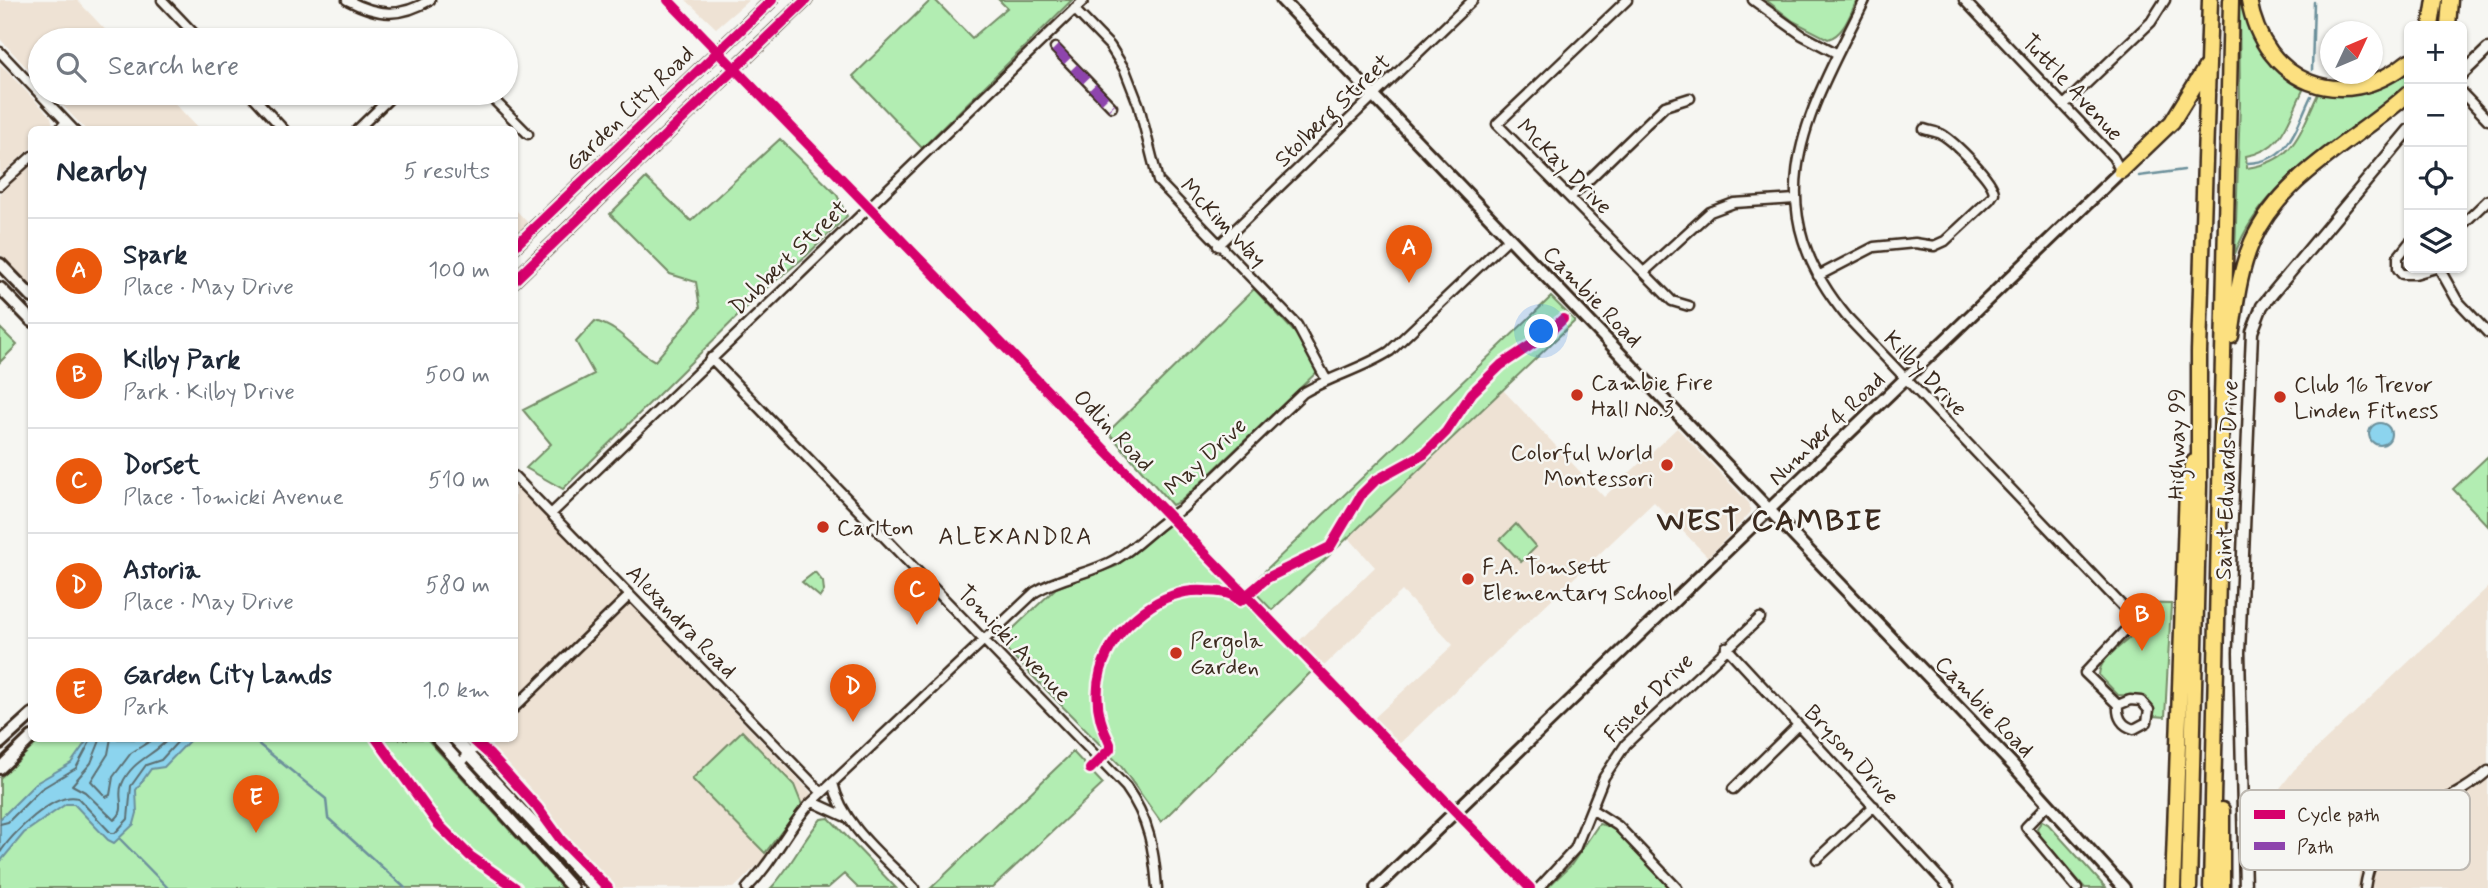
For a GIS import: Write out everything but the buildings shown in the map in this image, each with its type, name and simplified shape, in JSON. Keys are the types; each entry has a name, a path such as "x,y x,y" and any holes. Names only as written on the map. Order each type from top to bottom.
{"highway":[{"name":"Highway 99","path":"2189,888 2195,727 2198,451 2210,0"},
{"name":"Highway 99","path":"2211,888 2231,0"},
{"path":"2249,0 2256,31 2274,59 2288,71 2320,87 2338,89 2371,83 2404,64"},
{"path":"2432,21 2435,0"},
{"path":"2448,21 2450,0"},
{"path":"2121,171 2172,122 2208,63"},
{"path":"2223,382 2245,264 2267,216 2306,173 2404,97"},
{"path":"2173,888 2187,488 2198,451"},
{"path":"2215,715 2222,746 2222,888"}],"main road":[{"name":"Garden City Road","path":"518,243 772,0"},
{"name":"Garden City Road","path":"518,277 806,0"},
{"name":"Cambie Road","path":"1282,0 2048,804 2124,888"},
{"name":"Number 4 Road","path":"1376,888 1770,512 2121,171"},
{"path":"0,264 28,292"},
{"path":"0,288 28,317"},
{"path":"0,743 28,717"},
{"path":"0,768 28,741"},
{"path":"441,742 572,888"},
{"path":"458,742 594,888"}],"street":[{"path":"162,0 189,28"},
{"path":"347,0 369,10 399,12 410,12 430,0"},
{"name":"Odlin Road","path":"668,0 1530,888"},
{"name":"Dubbert Street","path":"551,514 867,206 1084,0"},
{"name":"Stolberg Street","path":"1218,246 1473,0"},
{"name":"McKay Drive","path":"1627,0 1497,124 1672,301 1689,306"},
{"path":"1753,0 1802,35 1838,54"},
{"name":"Kilby Drive","path":"1865,0 1838,54 1799,148 1795,199 1804,240 1818,276 1847,317 2130,614 2132,623 2126,633 2085,673 2118,705"},
{"name":"Tuttle Avenue","path":"1964,0 2117,162 2121,171"},
{"path":"2064,105 2151,22 2165,0"},
{"name":"McKim Way","path":"1074,9 1110,46 1125,70 1139,106 1158,181 1297,326 1326,379"},
{"path":"1055,48 1112,107"},
{"path":"2467,69 2488,49"},
{"path":"0,52 28,82"},
{"path":"1570,198 1665,106 1690,98"},
{"path":"2467,98 2488,120"},
{"path":"50,105 70,126"},
{"path":"261,105 281,126"},
{"path":"361,126 383,105"},
{"path":"499,105 528,134"},
{"path":"62,126 66,122"},
{"path":"1818,276 1874,247 1915,243 1934,246 1945,241 1990,199 1994,193 1991,183 1941,134 1924,129"},
{"name":"Saint Edwards Drive","path":"2242,790 2239,653 2252,332 2262,306 2404,136"},
{"path":"0,185 28,160"},
{"path":"1644,272 1700,220 1722,206 1795,199"},
{"path":"2467,220 2488,200"},
{"name":"May Drive","path":"747,888 768,867 784,837 813,802 1035,592 1052,582 1116,559 1182,509 1303,393 1326,379 1370,364 1390,351 1509,238"},
{"path":"2404,249 2398,257 2398,269 2402,274 2419,273"},
{"path":"2441,273 2457,300 2488,332"},
{"name":"Tomicki Avenue","path":"711,358 1126,787 1141,807 1154,849 1157,888"},
{"name":"Alexandra Road","path":"518,480 822,793"},
{"path":"518,704 630,595"},
{"name":"Fisher Drive","path":"1539,888 1569,857 1593,810 1604,777 1626,744 1726,647 1760,618"},
{"name":"Bryson Drive","path":"1726,647 1874,806 1944,886"},
{"path":"1733,789 1798,725"},
{"path":"460,764 480,742"},
{"path":"2464,790 2488,771"},
{"path":"833,783 837,799 849,819 914,888"},
{"path":"813,802 849,819"},
{"path":"2048,804 2025,827 2077,888"},
{"path":"1817,859 1874,806"},
{"path":"1593,810 1618,826 1677,888"},
{"name":"Saint Edwards Drive","path":"2245,870 2245,888"},
{"path":"2365,888 2370,870"}],"shaded area":[{"path":"0,0 77,0 104,28 28,28 28,69 0,39"},
{"path":"686,0 749,0 716,28"},
{"path":"0,64 28,93 28,105 39,105 51,117 53,125 28,126 28,151 0,175"},
{"path":"62,105 176,105 196,126 82,126"},
{"path":"28,167 28,284 0,254 0,194"},
{"path":"518,212 528,223 518,233"},
{"name":"F.A. Tomsett Elementary School","path":"1503,390 1604,497 1677,428 1749,503 1751,512 1708,557 1654,502 1399,744 1373,719 1453,645 1402,591 1323,667 1300,640 1375,567 1349,538"},
{"path":"518,487 821,803 734,888 601,888 548,833 492,763 490,749 494,742 518,742"},
{"path":"2488,587 2488,888 2357,888 2360,870 2470,870 2470,790 2279,790 2294,770"}],"green space":[{"path":"931,0 935,0 972,38 1007,8 999,0 1072,0 922,148 853,76"},
{"path":"1766,0 1857,0 1842,29 1828,39 1793,21"},
{"path":"2239,0 2242,0 2249,28 2262,52 2279,72 2303,90 2283,132 2268,148 2246,156 2247,168 2276,159 2286,152 2300,133 2318,94 2343,96 2366,93 2404,75 2404,87 2312,159 2266,201 2248,226 2235,254 2240,104"},
{"path":"780,139 837,195 847,216 806,256 763,291 563,489 526,468 551,444 523,410 594,374 576,342 595,321 613,329 655,361 700,308 696,282 670,274 610,214 646,178 691,221"},
{"path":"1254,289 1297,335 1318,371 1181,501 1172,505 1108,432"},
{"path":"1551,297 1575,321 1272,610 1249,586"},
{"path":"0,328 17,345 0,362"},
{"path":"2488,456 2488,526 2453,489"},
{"path":"1166,519 1314,669 1161,822 1120,765 999,642 1056,588 1117,566"},
{"path":"1516,524 1536,547 1521,562 1500,540"},
{"path":"815,572 823,582 824,591 820,597 802,582"},
{"path":"2133,603 2171,604 2165,717 2154,716 2150,704 2142,696 2118,695 2099,675 2108,656 2134,633 2139,625 2139,615"},
{"path":"742,731 794,785 802,805 765,853 692,779"},
{"path":"38,742 430,742 562,888 0,888 0,778"},
{"path":"1073,752 1103,784 992,888 931,888"},
{"path":"829,818 896,888 858,888 844,874 828,888 771,888 821,819"},
{"path":"2042,821 2048,824 2106,888 2085,888 2039,835 2037,828"},
{"path":"1599,824 1614,827 1673,888 1547,888 1571,865"}],"water":[{"path":"2380,423 2388,426 2391,434 2388,442 2380,445 2372,442 2369,434 2372,426"},
{"path":"86,742 188,742 164,767 151,769 136,790 137,813 134,824 114,843 74,804 66,804 24,833 0,862 0,819 36,783 71,763"}],"waterway":[{"path":"2312,70 2314,2"},
{"path":"2248,163 2262,161 2282,150 2295,131 2311,96"},
{"path":"2139,176 2184,170"},
{"path":"256,742 326,799 328,818 405,888"},
{"path":"120,839 168,888"}],"marked path":[{"path":"1055,48 1112,107"}],"cycle path":[{"path":"668,0 1530,888"},
{"path":"518,243 772,0"},
{"path":"518,277 806,0"},
{"path":"1090,769 1110,749 1098,706 1101,671 1107,654 1129,624 1158,602 1181,593 1220,592 1232,595 1240,601 1267,578 1330,547 1361,495 1375,481 1424,454 1446,432 1472,393 1501,365 1546,335 1563,319"},
{"path":"379,742 438,824 470,856 516,888"},
{"path":"475,742 537,807 561,840 608,888"}],"place":[{"name":"Spark","path":"1409,283"},
{"name":"Cambie Fire Hall No.3","path":"1577,395"},
{"name":"Club 16 Trevor Linden Fitness","path":"2280,397"},
{"name":"Colorful World Montessori","path":"1667,465"},
{"name":"Carlton","path":"823,527"},
{"name":"F.A. Tomsett Elementary School","path":"1468,579"},
{"name":"Dorset","path":"917,625"},
{"name":"Kilby Park","path":"2142,651"},
{"name":"Pergola Garden","path":"1176,653"},
{"name":"Astoria","path":"853,722"},
{"name":"Garden City Lands","path":"256,833"}],"district":[{"name":"WEST CAMBIE","path":"1770,520"},
{"name":"ALEXANDRA","path":"1016,536"}]}
